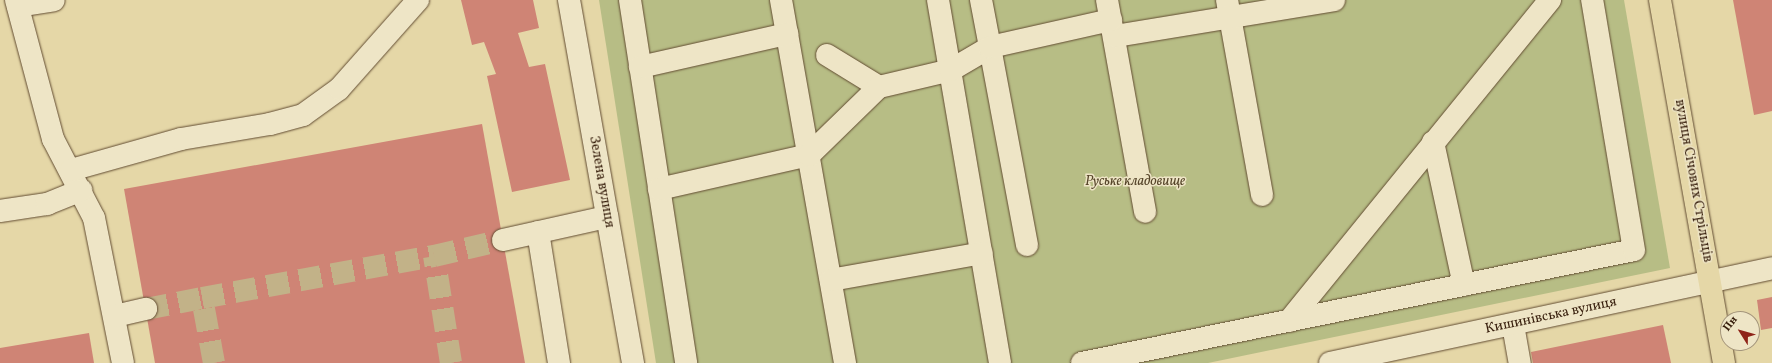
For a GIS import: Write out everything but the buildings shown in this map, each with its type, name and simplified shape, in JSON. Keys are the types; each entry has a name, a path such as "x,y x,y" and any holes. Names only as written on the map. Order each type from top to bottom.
{"main road":[{"name":"вулиця Січових Стрільців","path":"1660,0 1711,282 1724,363"}],"street":[{"path":"54,0 17,3 53,139 71,170 94,218 124,363"},
{"path":"71,170 181,138 270,124 303,115 339,89 418,0"},
{"name":"Зелена вулиця","path":"569,0 633,363"},
{"path":"630,0 686,363"},
{"path":"781,0 845,363"},
{"path":"938,0 1000,363"},
{"path":"981,0 1027,245"},
{"path":"659,189 809,155 879,87 951,70 990,47 1111,19 1334,0"},
{"path":"1289,321 1550,0"},
{"path":"1082,363 1634,250 1592,0"},
{"path":"1229,9 1262,195"},
{"path":"1111,19 1145,212"},
{"path":"640,66 787,34"},
{"path":"827,55 879,87"},
{"path":"1433,142 1464,285"},
{"path":"0,211 47,204 81,190"},
{"path":"503,240 607,217"},
{"path":"538,232 559,363"},
{"path":"830,280 982,253"},
{"name":"Кишинівська вулиця","path":"1330,363 1383,358 1513,325 1772,268"},
{"path":"115,316 146,309"},
{"path":"1513,325 1520,363"}],"green space":[{"name":"Руське кладовище","path":"599,0 1624,0 1670,268 1208,363 656,363"}],"tunnel":[{"path":"451,363 434,256 503,240"},
{"path":"214,363 202,298 434,256"},
{"path":"146,309 202,298"}]}
